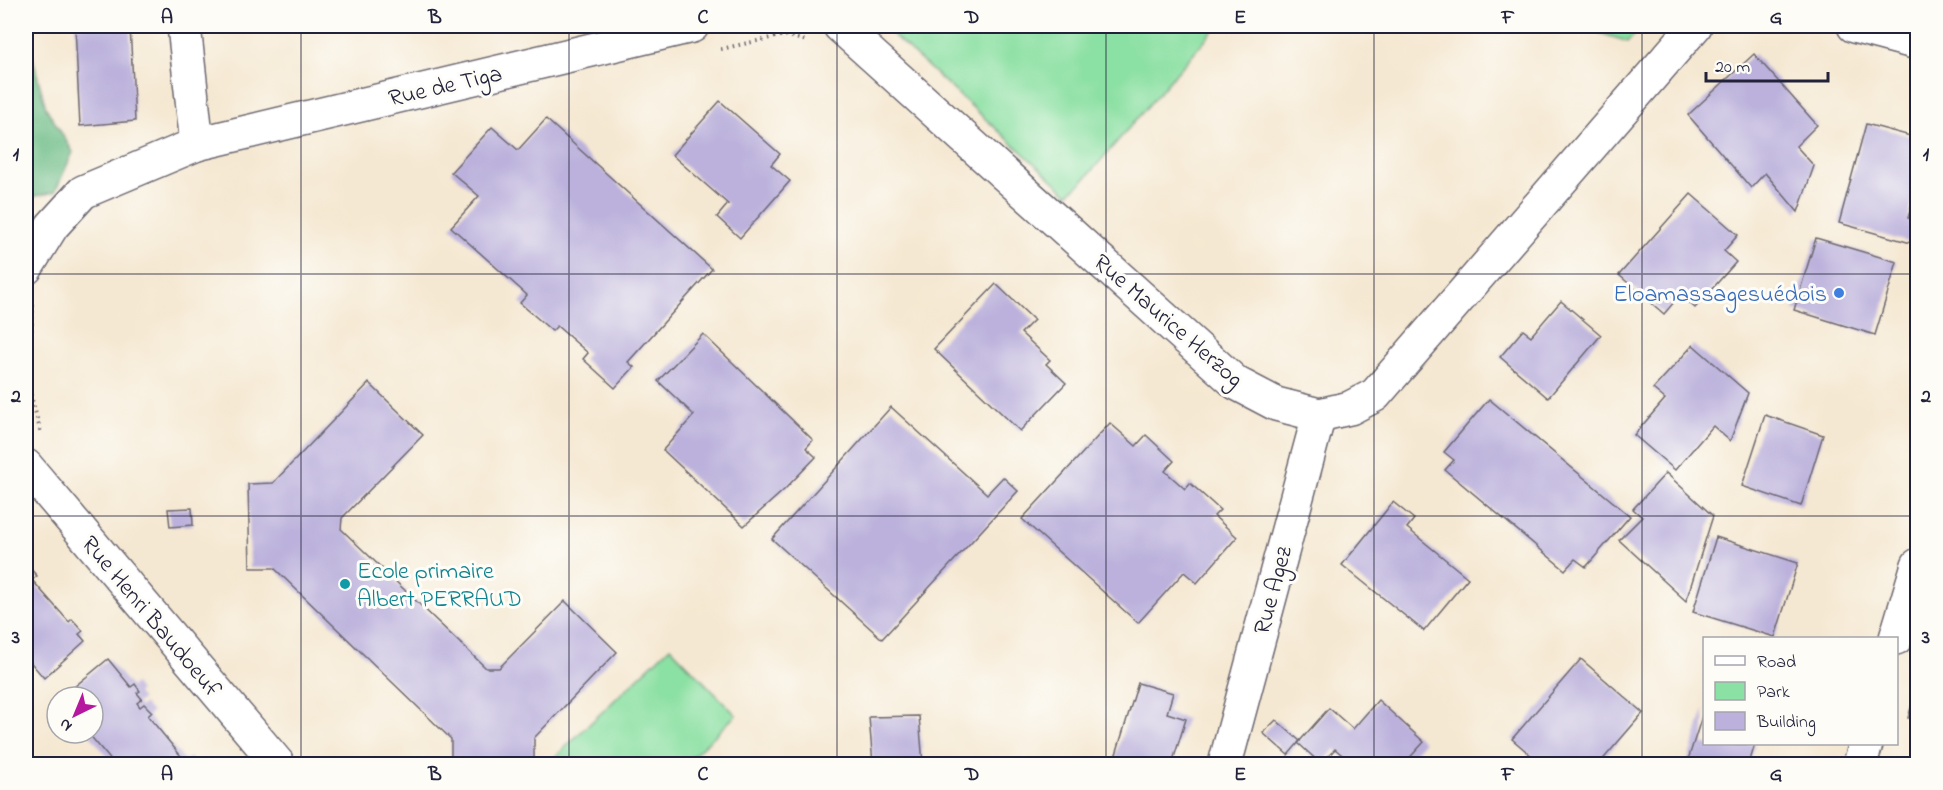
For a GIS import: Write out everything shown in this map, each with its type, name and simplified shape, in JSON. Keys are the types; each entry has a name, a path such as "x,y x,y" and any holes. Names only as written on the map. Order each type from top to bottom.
{"street":[{"path":"184,26 197,144"},
{"name":"Rue de Tiga","path":"30,281 52,226 83,192 197,144 692,26"},
{"name":"Rue Maurice Herzog","path":"840,26 1236,383 1276,404 1319,416"},
{"path":"1319,416 1350,408 1375,395 1695,26"},
{"path":"1854,26 1917,43"},
{"name":"Rue Agez","path":"1225,765 1319,416"},
{"name":"Rue Henri Baudoeuf","path":"30,458 278,765"},
{"path":"1897,637 1917,565"},
{"path":"1860,765 1866,745"}],"path":[{"path":"714,50 784,35 809,42"},
{"path":"30,281 28,386 30,458"}],"green space":[{"path":"883,26 1217,26 1083,181 1068,194"},
{"path":"1578,26 1642,26 1628,42"},
{"path":"26,33 46,108 73,152 55,192 26,198"},
{"path":"670,647 736,715 685,764 558,764 553,759"}],"building":[{"path":"75,26 130,26 135,121 80,126"},
{"path":"1754,54 1817,125 1796,146 1814,166 1798,212 1765,173 1751,188 1688,115"},
{"path":"720,101 780,154 771,165 790,181 740,238 717,217 728,204 672,155"},
{"path":"546,119 712,269 628,362 634,367 615,388 583,359 588,353 557,326 552,331 520,303 527,295 451,227 479,196 451,172 492,127 518,150"},
{"path":"1866,124 1918,138 1918,182 1908,218 1918,221 1918,245 1839,223"},
{"path":"1691,194 1738,235 1724,251 1736,262 1695,308 1680,295 1664,314 1619,275"},
{"path":"1816,238 1897,262 1875,335 1794,310"},
{"path":"996,284 1034,320 1021,333 1050,360 1046,364 1066,383 1020,431 934,349"},
{"path":"1561,301 1601,335 1548,398 1500,357 1523,330 1531,336"},
{"path":"703,334 813,440 806,448 816,457 744,526 663,450 694,415 658,381"},
{"path":"1693,345 1748,393 1730,441 1713,426 1675,470 1634,435 1665,399 1653,389"},
{"name":"Ecole primaire Albert PERRAUD","path":"369,383 423,435 342,518 341,529 486,668 499,668 565,601 617,652 534,738 534,763 451,764 451,739 274,568 250,568 248,484 273,483"},
{"path":"1489,399 1630,516 1586,567 1575,559 1565,570 1445,470 1454,460 1444,452"},
{"path":"891,407 987,494 1003,477 1018,491 882,639 772,539"},
{"path":"1765,415 1823,435 1801,506 1742,486"},
{"path":"1110,423 1136,446 1146,435 1174,461 1165,471 1185,489 1190,483 1220,510 1214,516 1237,537 1197,583 1184,572 1138,623 1022,519"},
{"path":"1666,473 1713,516 1686,601 1619,540 1642,517 1633,509"},
{"path":"1393,502 1414,519 1407,528 1468,578 1424,631 1342,565"},
{"path":"192,508 193,525 170,527 168,509"},
{"path":"1716,537 1798,563 1775,637 1693,612"},
{"path":"26,564 37,576 32,580 69,622 72,619 83,631 79,634 85,641 44,678 26,657"},
{"path":"108,659 131,687 135,684 140,691 137,693 142,699 137,703 140,707 144,704 152,712 148,716 185,761 190,757 196,764 130,764 128,762 114,764 98,745 105,745 105,685 77,685"},
{"path":"1581,659 1643,713 1599,764 1539,764 1512,739"},
{"path":"1138,683 1173,693 1167,713 1186,719 1172,764 1113,764"},
{"path":"1918,687 1918,720 1908,718"},
{"path":"1378,700 1424,742 1404,764 1353,764 1335,749 1321,764 1298,743 1329,708 1353,729"},
{"path":"1703,713 1703,745 1755,745 1749,764 1687,763"},
{"path":"919,716 923,764 873,764 869,717"},
{"path":"1276,720 1300,741 1288,755 1263,733"}],"place":[{"name":"Eloamassagesuédois","path":"1839,293"},
{"name":"Ecole primaire Albert PERRAUD","path":"345,584"}]}
